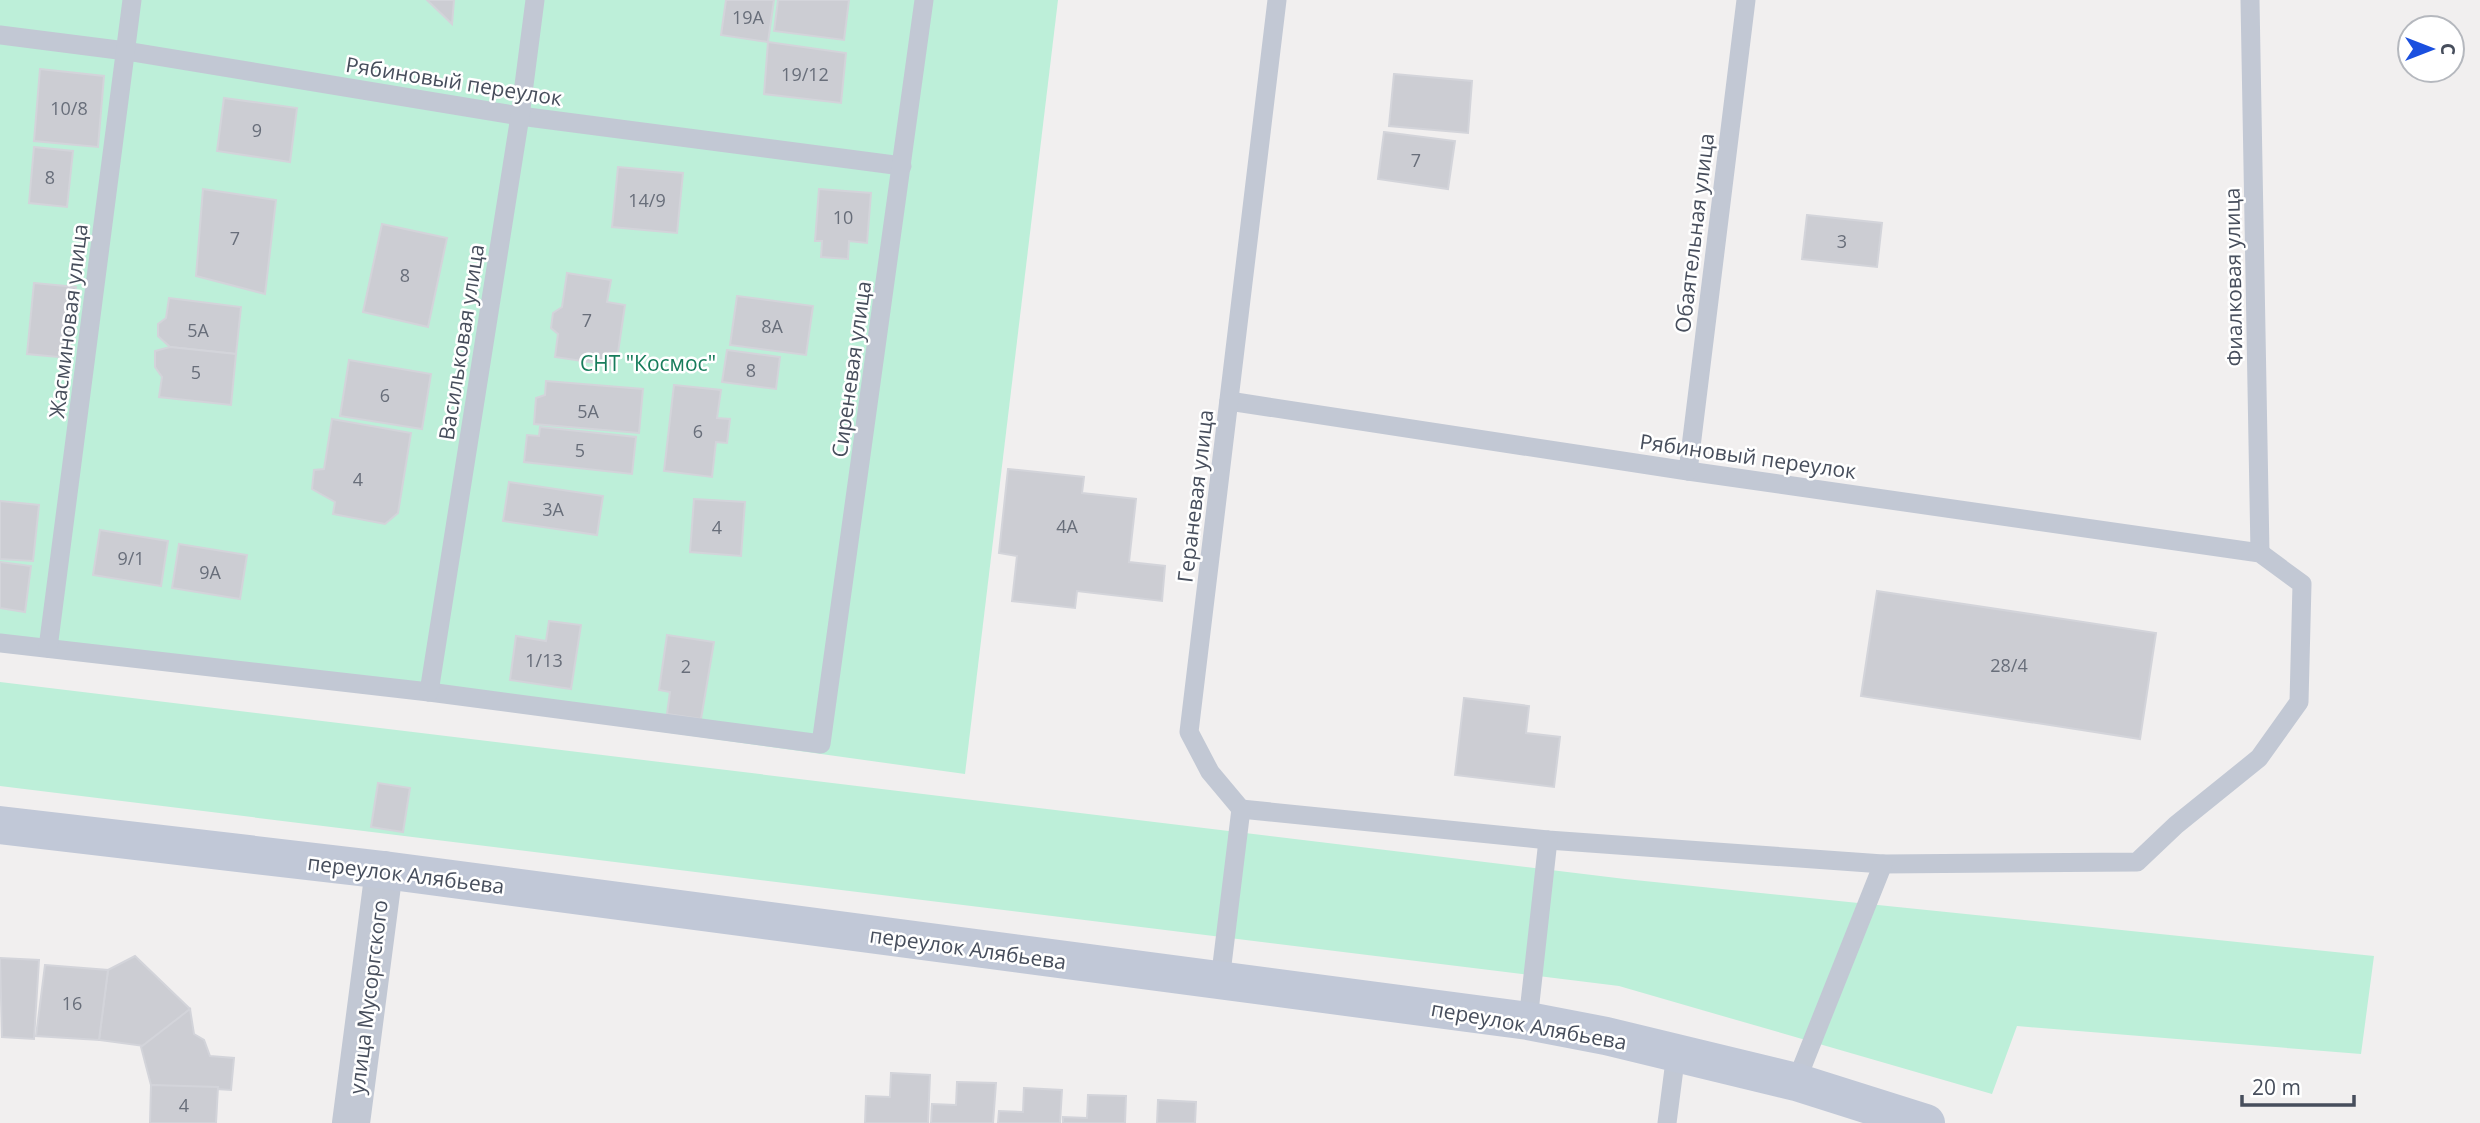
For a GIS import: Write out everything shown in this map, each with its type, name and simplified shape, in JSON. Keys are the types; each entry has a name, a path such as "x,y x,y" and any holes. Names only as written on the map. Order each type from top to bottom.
{"main road":[{"name":"переулок Алябьева","path":"0,825 384,870 1528,1021 1606,1036 1796,1082 1926,1123"}],"street":[{"name":"улица Мусоргского","path":"351,1123 384,870"}],"lane":[{"name":"Жасминовая улица","path":"48,648 132,0"},
{"name":"Васильковая улица","path":"429,692 520,116 535,0"},
{"name":"Сиреневая улица","path":"429,692 821,744 924,0"},
{"name":"Гераневая улица","path":"1241,809 1210,772 1189,732 1278,0"},
{"name":"Обаятельная улица","path":"1688,471 1746,0"},
{"name":"Фиалковая улица","path":"2250,0 2260,553"},
{"name":"Рябиновый переулок","path":"0,34 126,51 520,116 902,166"},
{"name":"Рябиновый переулок","path":"1229,401 1688,471 2260,553"},
{"path":"1220,981 1241,809 1548,840 1882,864 2137,862 2176,825 2259,758 2299,702 2302,584 2260,553"},
{"path":"0,643 429,692"},
{"path":"1528,1021 1548,840"},
{"path":"1796,1082 1882,864"},
{"path":"1667,1123 1676,1053"}],"green space":[{"name":"СНТ \"Космос\"","path":"0,0 1058,0 965,774 0,640"},
{"path":"0,682 1625,879 2374,956 2361,1054 2017,1026 1992,1094 1619,986 0,786"}],"building":[{"path":"427,0 454,0 452,24"},
{"path":"726,0 774,0 768,42 721,35"},
{"path":"778,0 849,0 844,40 774,31"},
{"path":"768,42 846,53 841,103 764,94"},
{"path":"40,69 104,76 98,147 34,141"},
{"path":"1394,74 1472,81 1468,133 1389,126"},
{"path":"224,98 297,108 290,162 217,151"},
{"path":"1384,132 1455,141 1448,189 1378,179"},
{"path":"34,147 73,151 67,207 29,203"},
{"path":"618,167 683,173 677,233 612,227"},
{"path":"203,189 276,200 265,294 196,276"},
{"path":"819,189 871,193 867,243 849,241 848,259 821,257 822,241 815,241"},
{"path":"1807,215 1882,223 1877,267 1802,259"},
{"path":"382,224 447,238 428,327 363,312"},
{"path":"567,273 611,280 607,302 625,305 616,366 555,357 558,334 551,328 553,313 562,307"},
{"path":"34,283 76,287 69,358 27,354"},
{"path":"737,296 813,306 806,355 730,345"},
{"path":"169,298 241,307 236,354 170,347 158,336 158,324 166,318"},
{"path":"170,347 236,354 231,405 159,397 162,377 155,367 155,351"},
{"path":"727,350 780,357 776,389 722,382"},
{"path":"349,360 431,374 422,429 340,416"},
{"path":"546,381 643,389 639,433 534,424 536,398 545,395"},
{"path":"674,385 721,390 717,418 730,419 727,443 716,442 712,477 664,471"},
{"path":"332,419 411,433 398,513 385,524 333,514 335,502 312,489 314,470 324,469"},
{"path":"540,427 636,437 632,474 524,462 527,435 539,436"},
{"path":"1008,469 1084,477 1082,493 1136,499 1129,562 1165,566 1162,601 1077,591 1075,608 1012,601 1017,556 999,553"},
{"path":"509,482 603,496 597,535 503,521"},
{"path":"694,499 745,502 741,556 690,552"},
{"path":"0,501 39,505 33,561 0,559"},
{"path":"100,530 168,541 161,586 93,575"},
{"path":"179,544 247,555 240,599 172,588"},
{"path":"0,562 31,566 25,612 0,608"},
{"path":"1877,591 2156,633 2140,739 1861,696"},
{"path":"549,621 581,625 571,689 510,680 516,636 546,641"},
{"path":"667,635 714,642 701,719 667,714 670,692 659,690"},
{"path":"1464,698 1529,706 1526,733 1560,737 1554,787 1455,775"},
{"path":"378,783 410,788 403,832 371,827"},
{"path":"135,956 190,1009 144,1046 99,1040 108,970"},
{"path":"0,958 39,960 34,1039 2,1037"},
{"path":"45,965 108,970 99,1040 36,1036"},
{"path":"190,1009 194,1034 204,1040 210,1056 234,1058 231,1090 151,1085 141,1047"},
{"path":"891,1073 930,1075 928,1123 865,1123 866,1096 890,1097"},
{"path":"957,1082 996,1083 993,1123 931,1123 932,1104 956,1105"},
{"path":"151,1085 218,1087 216,1123 150,1123"},
{"path":"1024,1088 1062,1090 1060,1123 998,1123 999,1111 1023,1112"},
{"path":"1088,1095 1126,1096 1125,1123 1063,1123 1063,1117 1087,1118"},
{"path":"1158,1100 1196,1102 1195,1123 1157,1123"}]}
